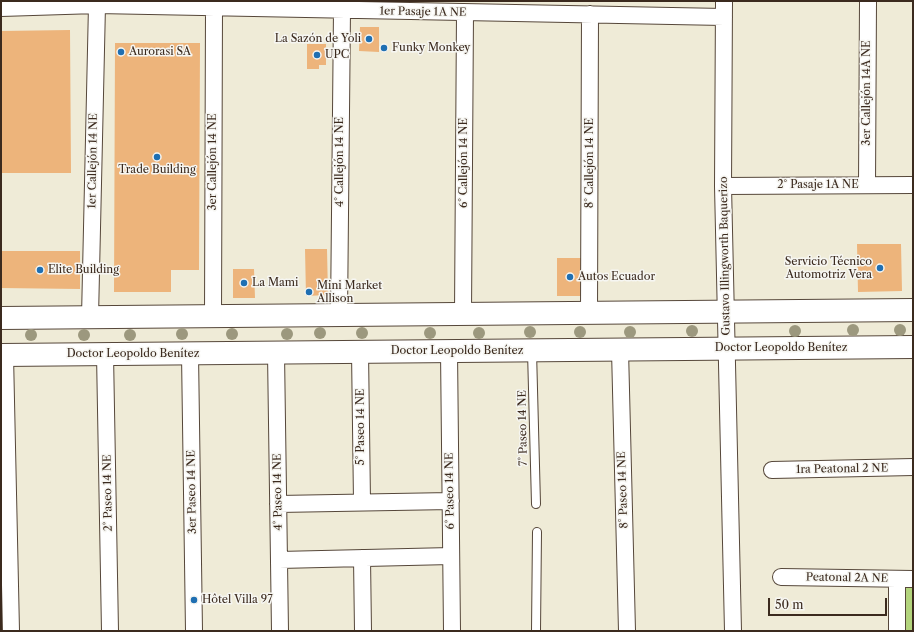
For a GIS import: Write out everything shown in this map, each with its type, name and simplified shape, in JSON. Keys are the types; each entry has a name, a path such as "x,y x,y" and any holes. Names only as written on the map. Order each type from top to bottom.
{"street":[{"name":"Gustavo Illingworth Baquerizo","path":"724,1 723,186 733,631"},
{"name":"3er Callejón 14A NE","path":"867,185 868,1"},
{"name":"1er Pasaje 1A NE","path":"1,8 97,5 342,10 360,6 464,13 724,17"},
{"name":"1er Callejón 14 NE","path":"90,317 97,5"},
{"name":"3er Callejón 14 NE","path":"213,316 214,8"},
{"name":"4° Callejón 14 NE","path":"339,315 342,10"},
{"name":"6° Callejón 14 NE","path":"463,314 464,13"},
{"name":"8° Callejón 14 NE","path":"590,14 590,313"},
{"name":"2° Pasaje 1A NE","path":"723,186 913,185"},
{"path":"1,318 913,310"},
{"name":"Doctor Leopoldo Benítez","path":"3,355 913,347"},
{"name":"8° Paseo 14 NE","path":"620,350 627,631"},
{"name":"5° Paseo 14 NE","path":"360,351 362,502"},
{"name":"6° Paseo 14 NE","path":"449,351 452,631"},
{"name":"4° Paseo 14 NE","path":"276,353 280,631"},
{"name":"2° Paseo 14 NE","path":"105,354 110,631"},
{"name":"3er Paseo 14 NE","path":"190,354 194,631"},
{"path":"3,355 11,631"},
{"name":"1ra Peatonal 2 NE","path":"772,470 913,468"},
{"path":"278,504 451,501"},
{"path":"279,560 451,556"},
{"path":"362,558 363,631"},
{"name":"Peatonal 2A NE","path":"781,577 913,579"},
{"path":"897,579 897,631"}],"lane":[{"name":"7° Paseo 14 NE","path":"532,351 536,504"},
{"path":"536,631 537,532"}],"green space":[{"path":"904,586 913,586 913,631 905,631"}],"building":[{"name":"La Sazón de Yoli","path":"360,27 379,27 379,52 359,51"},
{"path":"70,30 71,173 1,173 1,31"},
{"name":"Trade Building","path":"115,43 200,43 199,270 171,270 171,292 114,292"},
{"name":"UPC","path":"307,44 326,44 326,65 319,65 319,69 307,69"},
{"name":"Servicio Técnico Automotriz Vera","path":"857,244 901,244 902,291 858,292"},
{"path":"305,249 327,249 328,295 306,296"},
{"name":"Elite Building","path":"1,251 80,251 80,289 1,288"},
{"name":"Autos Ecuador","path":"557,258 582,258 583,296 557,296"},
{"name":"La Mami","path":"233,269 254,269 255,298 233,298"}],"place":[{"name":"La Sazón de Yoli","path":"369,39"},
{"name":"Funky Monkey","path":"384,48"},
{"name":"Aurorasi SA","path":"121,52"},
{"name":"UPC","path":"317,55"},
{"name":"Trade Building","path":"157,157"},
{"name":"Servicio Técnico Automotriz Vera","path":"880,268"},
{"name":"Elite Building","path":"40,270"},
{"name":"Autos Ecuador","path":"570,277"},
{"name":"La Mami","path":"244,283"},
{"name":"Mini Market Allison","path":"309,292"},
{"name":"Hôtel Villa 97","path":"194,600"}]}
